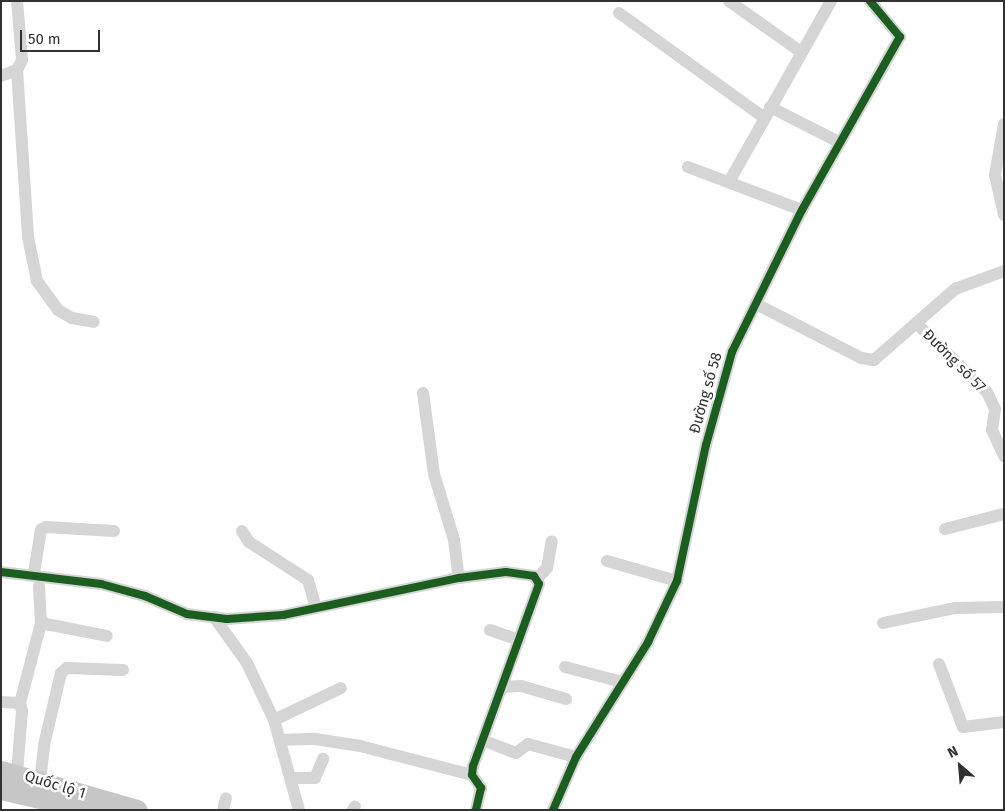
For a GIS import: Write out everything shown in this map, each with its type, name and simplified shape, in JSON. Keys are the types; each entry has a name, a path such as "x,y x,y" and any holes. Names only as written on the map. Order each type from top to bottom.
{"highway":[{"name":"Quốc lộ 1","path":"9,772 137,810"},
{"name":"Quốc lộ 1","path":"1,789 87,809"}],"street":[{"path":"17,1 23,56 17,70 28,237 37,281 58,310 72,318 94,322"},
{"path":"729,1 801,52"},
{"path":"729,182 766,112 830,1"},
{"name":"Đường số 58","path":"553,810 576,757 658,624 677,581 724,374 802,210 900,37 870,1"},
{"path":"619,13 766,112 839,142"},
{"path":"1,76 17,70"},
{"path":"1004,124 995,175 1004,215"},
{"path":"688,167 802,210"},
{"path":"756,304 861,358 874,360 955,289 1004,271"},
{"name":"Đường số 57","path":"916,323 986,392 995,409 992,430 1004,456"},
{"path":"423,393 434,474 454,540 459,578"},
{"path":"945,529 1004,514"},
{"path":"34,573 42,530 46,527 114,531"},
{"path":"242,531 249,542 308,580 316,608"},
{"path":"472,775 482,740 519,640 537,580 547,568 552,541"},
{"path":"607,561 677,581"},
{"path":"1,572 34,573 130,591 167,608 214,618 252,619 316,608 459,578 506,572 537,580"},
{"path":"9,772 20,703 41,623 39,586"},
{"path":"883,623 955,608 1004,607"},
{"path":"214,618 247,663 274,720 292,778 299,810"},
{"path":"41,623 107,636"},
{"path":"490,630 519,640"},
{"path":"939,664 962,727 1004,722"},
{"path":"566,666 622,682"},
{"path":"40,780 44,746 61,673 67,668 123,670"},
{"path":"502,687 521,686 566,699"},
{"path":"274,720 341,688"},
{"path":"1,702 20,703"},
{"path":"280,740 314,739 360,746 472,775 481,788 476,810"},
{"path":"482,740 516,753 528,744 576,757"},
{"path":"292,778 315,778 322,759"}],"cycle path":[{"path":"553,810 576,757 648,642 677,581 706,445 732,352 802,210 900,37 870,1"},
{"path":"1,572 101,584 145,596 187,614 227,619 283,615 459,578 506,572 534,576 539,584 473,766 472,775 481,788 476,810"}]}
